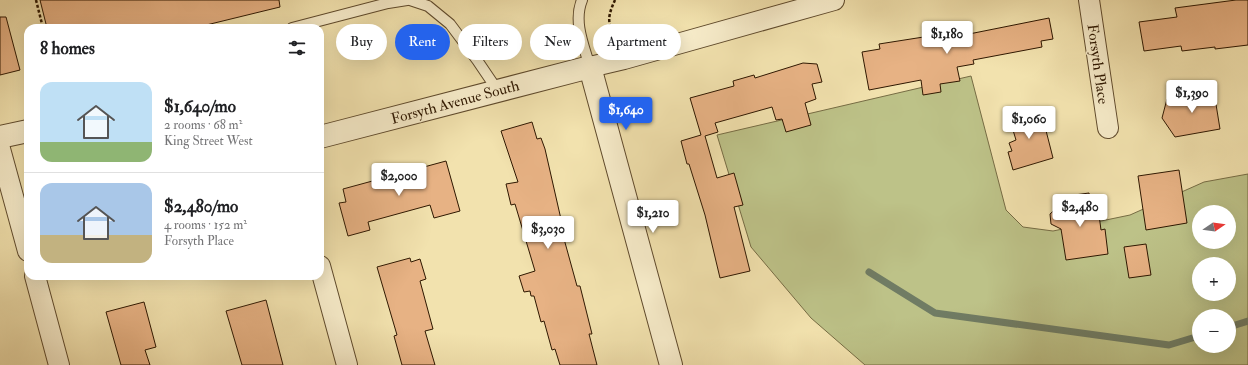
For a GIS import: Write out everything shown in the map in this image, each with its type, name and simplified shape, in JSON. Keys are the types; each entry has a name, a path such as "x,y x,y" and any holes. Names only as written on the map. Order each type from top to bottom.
{"street":[{"path":"671,365 590,67 624,59 834,0"},
{"name":"Forsyth Place","path":"1089,0 1108,128"},
{"name":"Forsyth Avenue South","path":"324,137 590,67"},
{"path":"0,137 24,132"},
{"path":"0,149 24,236"},
{"path":"36,280 59,365"},
{"path":"324,280 347,365"}],"lane":[{"path":"307,24 388,3 407,0"},
{"path":"410,0 428,6 450,24 498,91"},
{"path":"582,0 579,10 578,26 590,67"}],"path":[{"path":"36,0 42,24"},
{"path":"611,24 610,11 615,0"}],"green space":[{"path":"971,76 1006,210 1023,227 1053,231 1130,215 1204,182 1248,174 1248,365 865,365 811,318 751,247 717,135"}],"building":[{"path":"40,0 279,0 280,7 210,24 46,24"},
{"path":"1236,0 1248,0 1248,45 1182,51 1181,46 1144,51 1139,22 1177,17 1175,8"},
{"path":"0,17 6,17 20,70 0,75"},
{"path":"1049,18 1053,39 1041,41 1042,47 973,60 974,64 957,67 960,81 940,84 941,92 923,95 921,80 869,90 862,52 880,49 879,44 968,30 969,34"},
{"path":"803,63 817,64 822,82 812,84 816,99 805,103 811,125 786,132 782,119 776,120 772,107 715,123 718,132 705,136 717,178 734,173 743,205 734,207 750,271 720,278 705,215 689,164 687,164 681,141 701,135 690,98 734,86 733,81 754,75 755,78"},
{"path":"1214,92 1220,129 1175,137 1162,118 1167,99"},
{"path":"1040,107 1053,158 1013,170 1008,152 1012,151 1009,143 1016,140 1009,117"},
{"path":"532,122 537,139 541,138 545,149 563,228 561,228 577,286 580,286 592,334 589,334 597,365 560,365 555,349 552,350 544,321 541,322 534,296 531,296 530,291 524,292 519,276 535,271 515,204 511,205 506,184 518,182 501,131"},
{"path":"446,161 460,211 434,218 430,205 368,222 370,230 348,236 339,203 346,202 343,189"},
{"path":"1179,170 1187,223 1146,230 1138,176"},
{"path":"1089,193 1093,216 1099,215 1101,230 1105,229 1108,254 1066,260 1061,229 1051,224 1050,214 1061,204 1060,197"},
{"path":"1146,244 1151,275 1129,278 1124,247"},
{"path":"410,258 411,262 420,259 426,279 420,281 433,329 425,331 435,365 402,365 394,336 397,335 377,267"},
{"path":"266,300 283,365 242,365 226,311"},
{"path":"144,302 156,347 145,350 150,365 121,365 106,312"}],"waterway":[{"path":"869,272 935,313 1169,345 1192,338"},
{"path":"1236,325 1248,321"}]}
